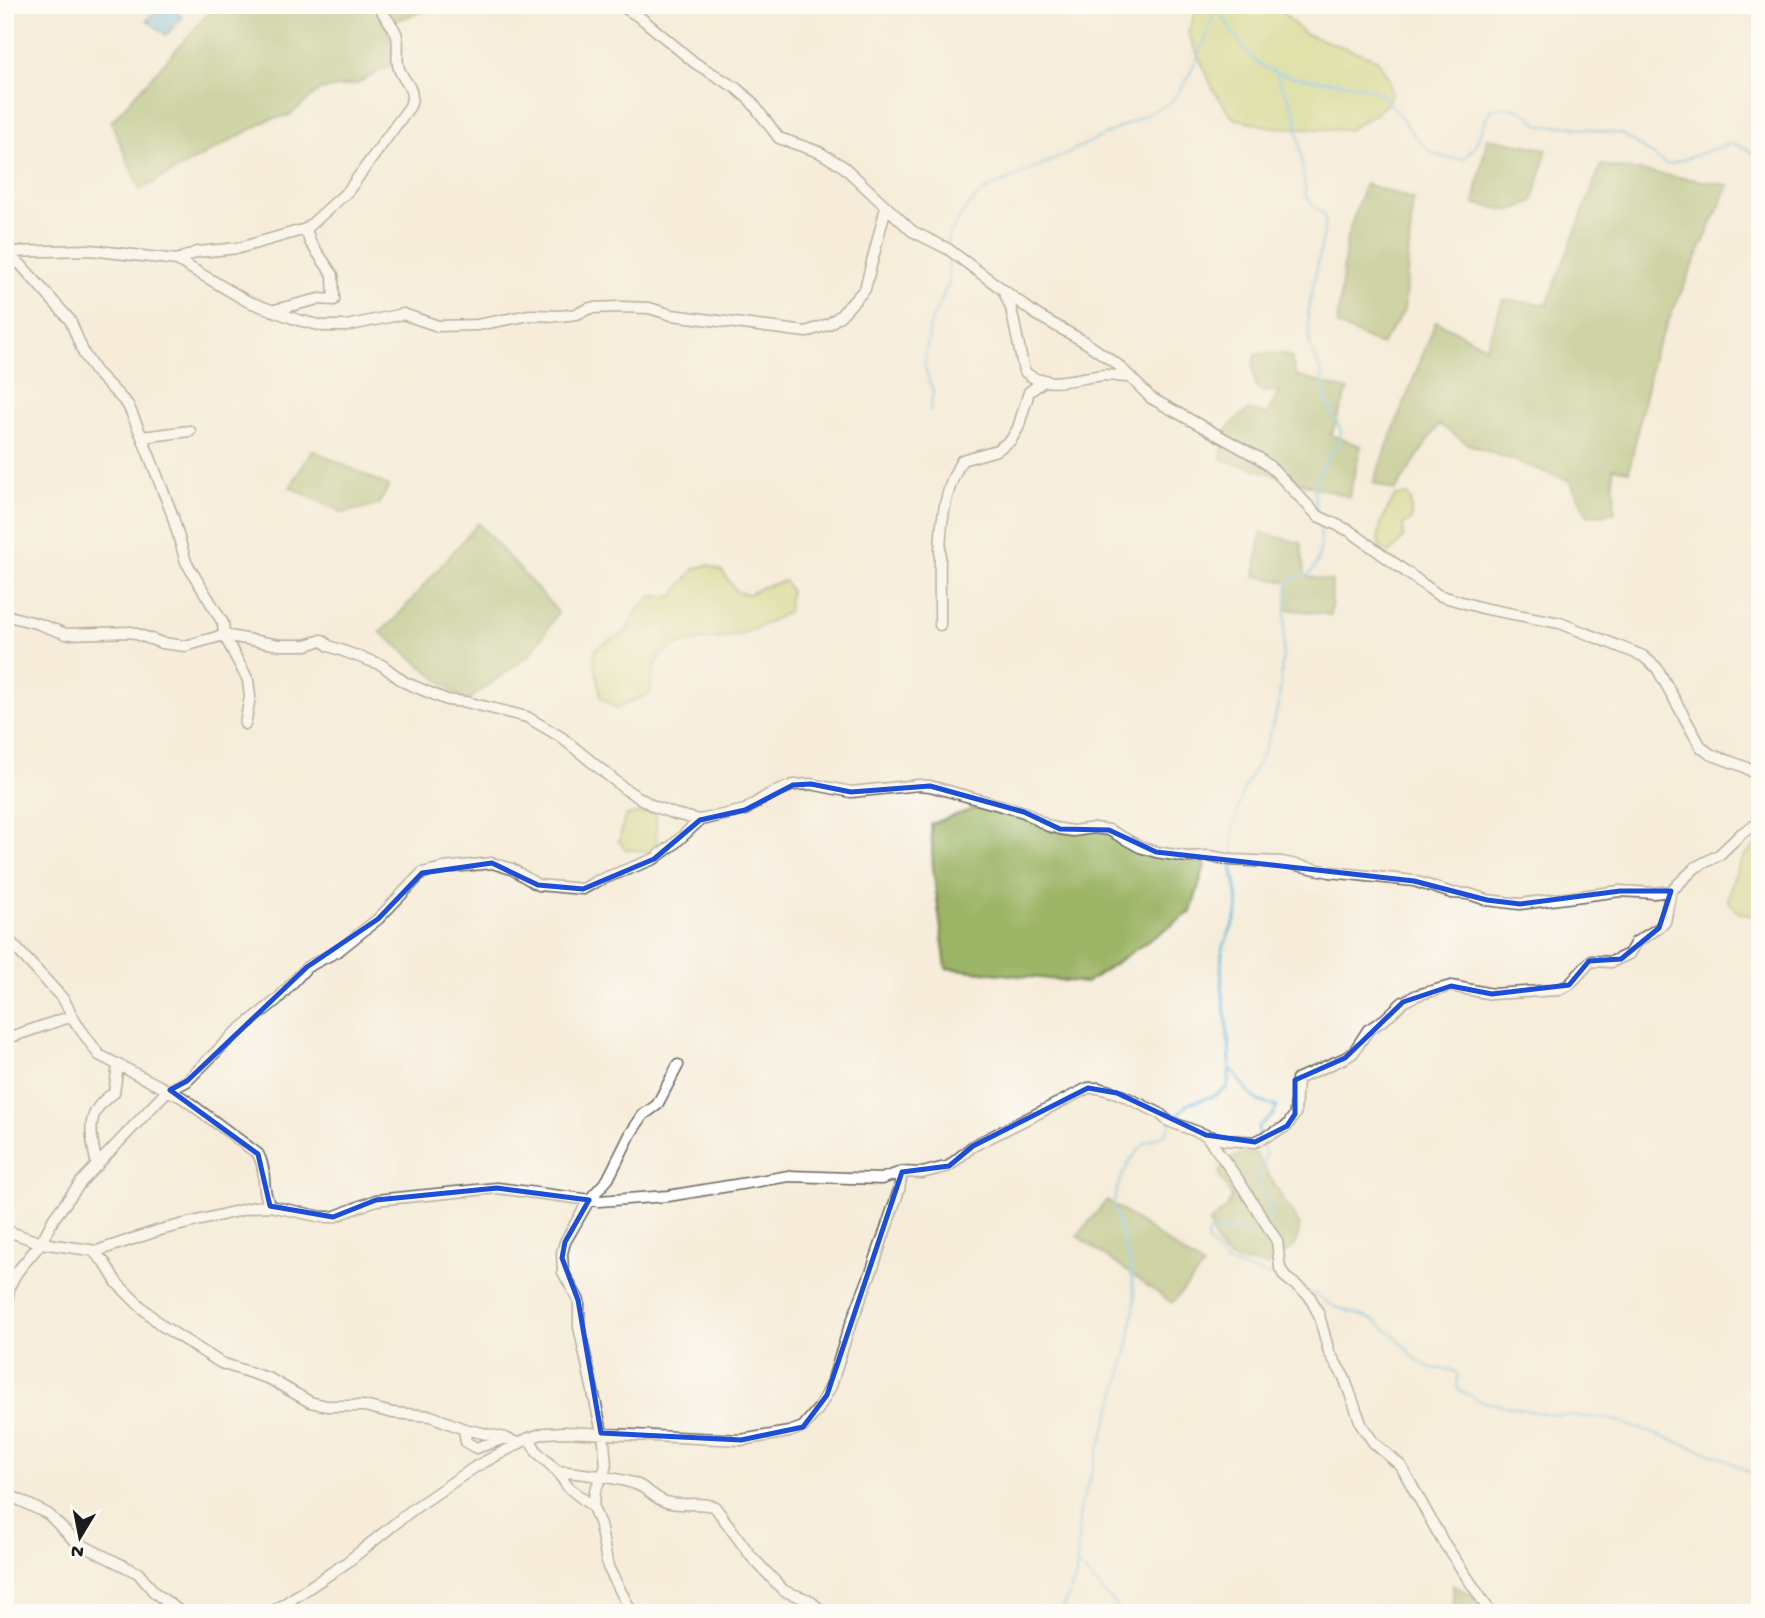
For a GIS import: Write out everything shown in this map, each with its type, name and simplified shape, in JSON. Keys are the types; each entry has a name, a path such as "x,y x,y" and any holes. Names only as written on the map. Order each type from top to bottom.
{"street":[{"path":"177,260 197,252 239,248 306,229 348,191 411,106 413,98 413,90 398,66 399,47 395,30 379,5"},
{"path":"620,5 641,18 695,63 736,88 750,100 779,138 819,152 844,167 912,230 948,248 1002,286 1012,298 1118,365 1158,402 1259,458 1318,516 1350,531 1438,595 1482,608 1560,623 1643,656 1657,668 1701,747 1729,763 1745,767 1760,777"},
{"path":"6,253 90,250 177,260 247,301 298,320 323,326 346,326 403,314 438,326 477,325 530,315 560,316 577,314 590,308 620,307 806,332 829,324 865,289 886,207"},
{"path":"273,310 319,299 334,300 333,275 310,242 306,229"},
{"path":"6,253 22,266 70,320 84,354 95,371 128,405 172,514 186,562 223,622 224,635 248,680 250,697 245,724"},
{"path":"1002,286 1011,308 1024,371 1029,376 1068,381 1104,375 1129,377"},
{"path":"940,625 942,538 945,507 954,473 962,460 997,450 1011,440 1018,428 1029,392 1045,380"},
{"path":"142,437 190,431"},
{"path":"5,615 65,634 131,632 162,643 185,646 224,635 279,645 306,645 322,640 329,646 382,665 417,689 447,700 527,717 561,737 625,789 653,806 700,820 745,810 768,795 793,785 811,784 851,792 919,785 1024,812 1048,826 1060,829 1108,830 1140,847 1156,852 1188,857 1209,856 1232,860 1282,862 1330,872 1414,881 1487,900 1520,904 1620,891 1671,891"},
{"path":"5,1317 9,1287 17,1272 41,1243 54,1218 82,1181 169,1090 187,1081 234,1034 277,1000 307,967 338,951 378,919 422,873 492,863 512,869 538,885 583,889 654,859 700,820"},
{"path":"5,1230 41,1243 93,1251 160,1230 254,1207 270,1206 333,1217 376,1200 497,1188 599,1201 668,1196 789,1176 881,1179 902,1172 922,1173 949,1166 972,1146 1088,1088 1117,1093 1159,1113 1168,1121 1206,1135 1224,1140 1255,1142 1287,1126 1295,1114 1297,1079 1353,1053 1368,1030 1385,1020 1403,1002 1417,995 1451,986 1492,994 1558,990 1569,985 1591,961 1611,962 1629,954 1636,942 1665,922 1671,891 1696,867 1719,855 1742,833 1760,822"},
{"path":"5,936 64,1000 96,1052 169,1090 223,1126 258,1154 264,1164 264,1194 270,1206"},
{"path":"5,1039 72,1016"},
{"path":"97,1166 91,1120 100,1103 114,1093 118,1065"},
{"path":"593,1507 606,1466 579,1327 579,1301 563,1272 565,1242 589,1200 608,1179 643,1115 657,1105 678,1065"},
{"path":"1206,1135 1277,1241 1280,1268 1285,1277 1309,1295 1319,1315 1329,1352 1344,1377 1362,1426 1374,1443 1401,1466 1443,1540 1490,1613"},
{"path":"271,1613 346,1563 412,1510 475,1467 528,1438 545,1433 601,1433 741,1440 803,1427 831,1386 887,1224 902,1172"},
{"path":"93,1251 105,1263 117,1283 161,1325 221,1363 270,1379 310,1402 327,1406 364,1406 393,1413 431,1416 464,1429 517,1443"},
{"path":"528,1438 571,1490 593,1507 600,1525 608,1567 632,1613"},
{"path":"556,1471 640,1485 656,1498 668,1503 715,1507 751,1556 784,1591 809,1601 824,1613"},
{"path":"5,1493 48,1514 86,1548 138,1573 155,1593 182,1613"}],"highlighted area":[{"path":"811,784 851,792 930,786 1024,812 1060,829 1109,830 1156,852 1414,881 1487,900 1520,904 1620,891 1671,891 1659,928 1621,959 1589,961 1569,985 1492,994 1451,986 1403,1002 1345,1058 1295,1080 1295,1114 1287,1126 1255,1142 1206,1135 1117,1093 1088,1088 973,1146 949,1166 902,1172 827,1395 803,1427 741,1440 601,1433 578,1300 562,1258 565,1242 589,1200 497,1188 376,1200 333,1217 270,1206 258,1154 170,1090 187,1081 307,967 378,919 422,873 492,863 538,885 583,889 654,859 700,820 745,810 793,785"}],"green space":[{"path":"216,5 441,5 395,21 387,27 395,63 356,84 320,90 290,115 268,120 140,190 111,122"},
{"path":"1198,5 1275,5 1303,33 1377,59 1389,79 1391,94 1387,104 1348,130 1271,127 1233,118 1214,91 1188,33"},
{"path":"1487,138 1547,149 1533,201 1512,211 1474,204"},
{"path":"1601,165 1729,185 1654,353 1629,471 1613,468 1615,513 1588,516 1570,481 1468,444 1439,424 1395,491 1373,483 1436,321 1486,347 1503,299 1547,305"},
{"path":"1365,184 1413,199 1404,311 1381,345 1337,325 1347,237"},
{"path":"1280,353 1291,357 1296,376 1348,390 1331,435 1361,446 1349,497 1221,459 1224,435 1230,425 1249,410 1267,415 1279,391 1263,392 1255,386 1255,355"},
{"path":"312,450 389,486 378,505 343,513 290,487"},
{"path":"1407,495 1411,501 1411,520 1403,525 1404,537 1390,553 1379,546 1380,527 1395,496"},
{"path":"478,523 558,612 532,653 466,702 380,632 395,619"},
{"path":"1261,533 1301,543 1305,576 1332,581 1331,615 1286,609 1288,582 1255,576"},
{"path":"708,565 722,571 737,592 749,594 762,587 785,581 790,590 788,612 740,634 676,646 658,661 653,674 651,693 616,708 601,698 594,659 596,648 626,632 640,607 653,596 673,596 695,568"},
{"path":"989,803 1054,829 1103,828 1139,849 1208,855 1191,912 1086,983 946,968 933,869 931,824"},
{"path":"650,811 656,815 657,842 649,852 625,849 619,841 625,816"},
{"path":"1760,841 1760,918 1738,912 1728,902 1731,885 1742,860"},
{"path":"1255,1153 1300,1226 1295,1246 1267,1266 1228,1257 1218,1246 1209,1223 1227,1207 1232,1197 1219,1174 1224,1163 1237,1155"},
{"path":"1107,1200 1203,1267 1172,1303 1077,1236"},
{"path":"1453,1585 1506,1613 1453,1613"}],"water":[{"path":"162,5 173,5 182,18 166,35 147,20"}],"waterway":[{"path":"1217,5 1237,38 1262,66 1288,76 1372,90 1392,106 1424,146 1447,158 1463,159 1474,148 1490,110 1506,107 1523,111 1540,126 1566,126 1622,134 1667,165 1732,143 1760,158"},
{"path":"948,246 948,237 967,207 985,190 1170,103 1186,82 1205,40 1216,6"},
{"path":"1274,70 1296,114 1306,196 1314,207 1322,212 1326,221 1308,313 1310,345 1322,373 1326,399 1341,431 1340,442 1317,476 1314,490 1317,511"},
{"path":"930,411 933,391 924,365 931,321 949,283 948,252"},
{"path":"1232,857 1233,830 1242,793 1264,751 1279,704 1288,582 1313,570 1319,557 1321,541 1319,521"},
{"path":"1174,1118 1188,1104 1227,1088 1230,1056 1221,970 1223,949 1237,911 1232,864"},
{"path":"1232,1070 1258,1101 1277,1107 1273,1115 1259,1126 1258,1136"},
{"path":"1061,1613 1076,1577 1080,1509 1118,1388 1130,1338 1135,1299 1130,1264 1113,1204 1130,1160 1146,1142 1165,1134 1171,1124"},
{"path":"1260,1142 1266,1155 1258,1181 1271,1210 1267,1221"},
{"path":"1262,1225 1247,1233 1220,1228 1208,1234 1207,1241 1227,1263 1280,1279"},
{"path":"1312,1292 1333,1306 1374,1320 1394,1335 1418,1361 1431,1368 1452,1370 1458,1375 1459,1390 1483,1402 1546,1414 1611,1419 1721,1457 1760,1478"},
{"path":"1077,1564 1123,1613"}]}
